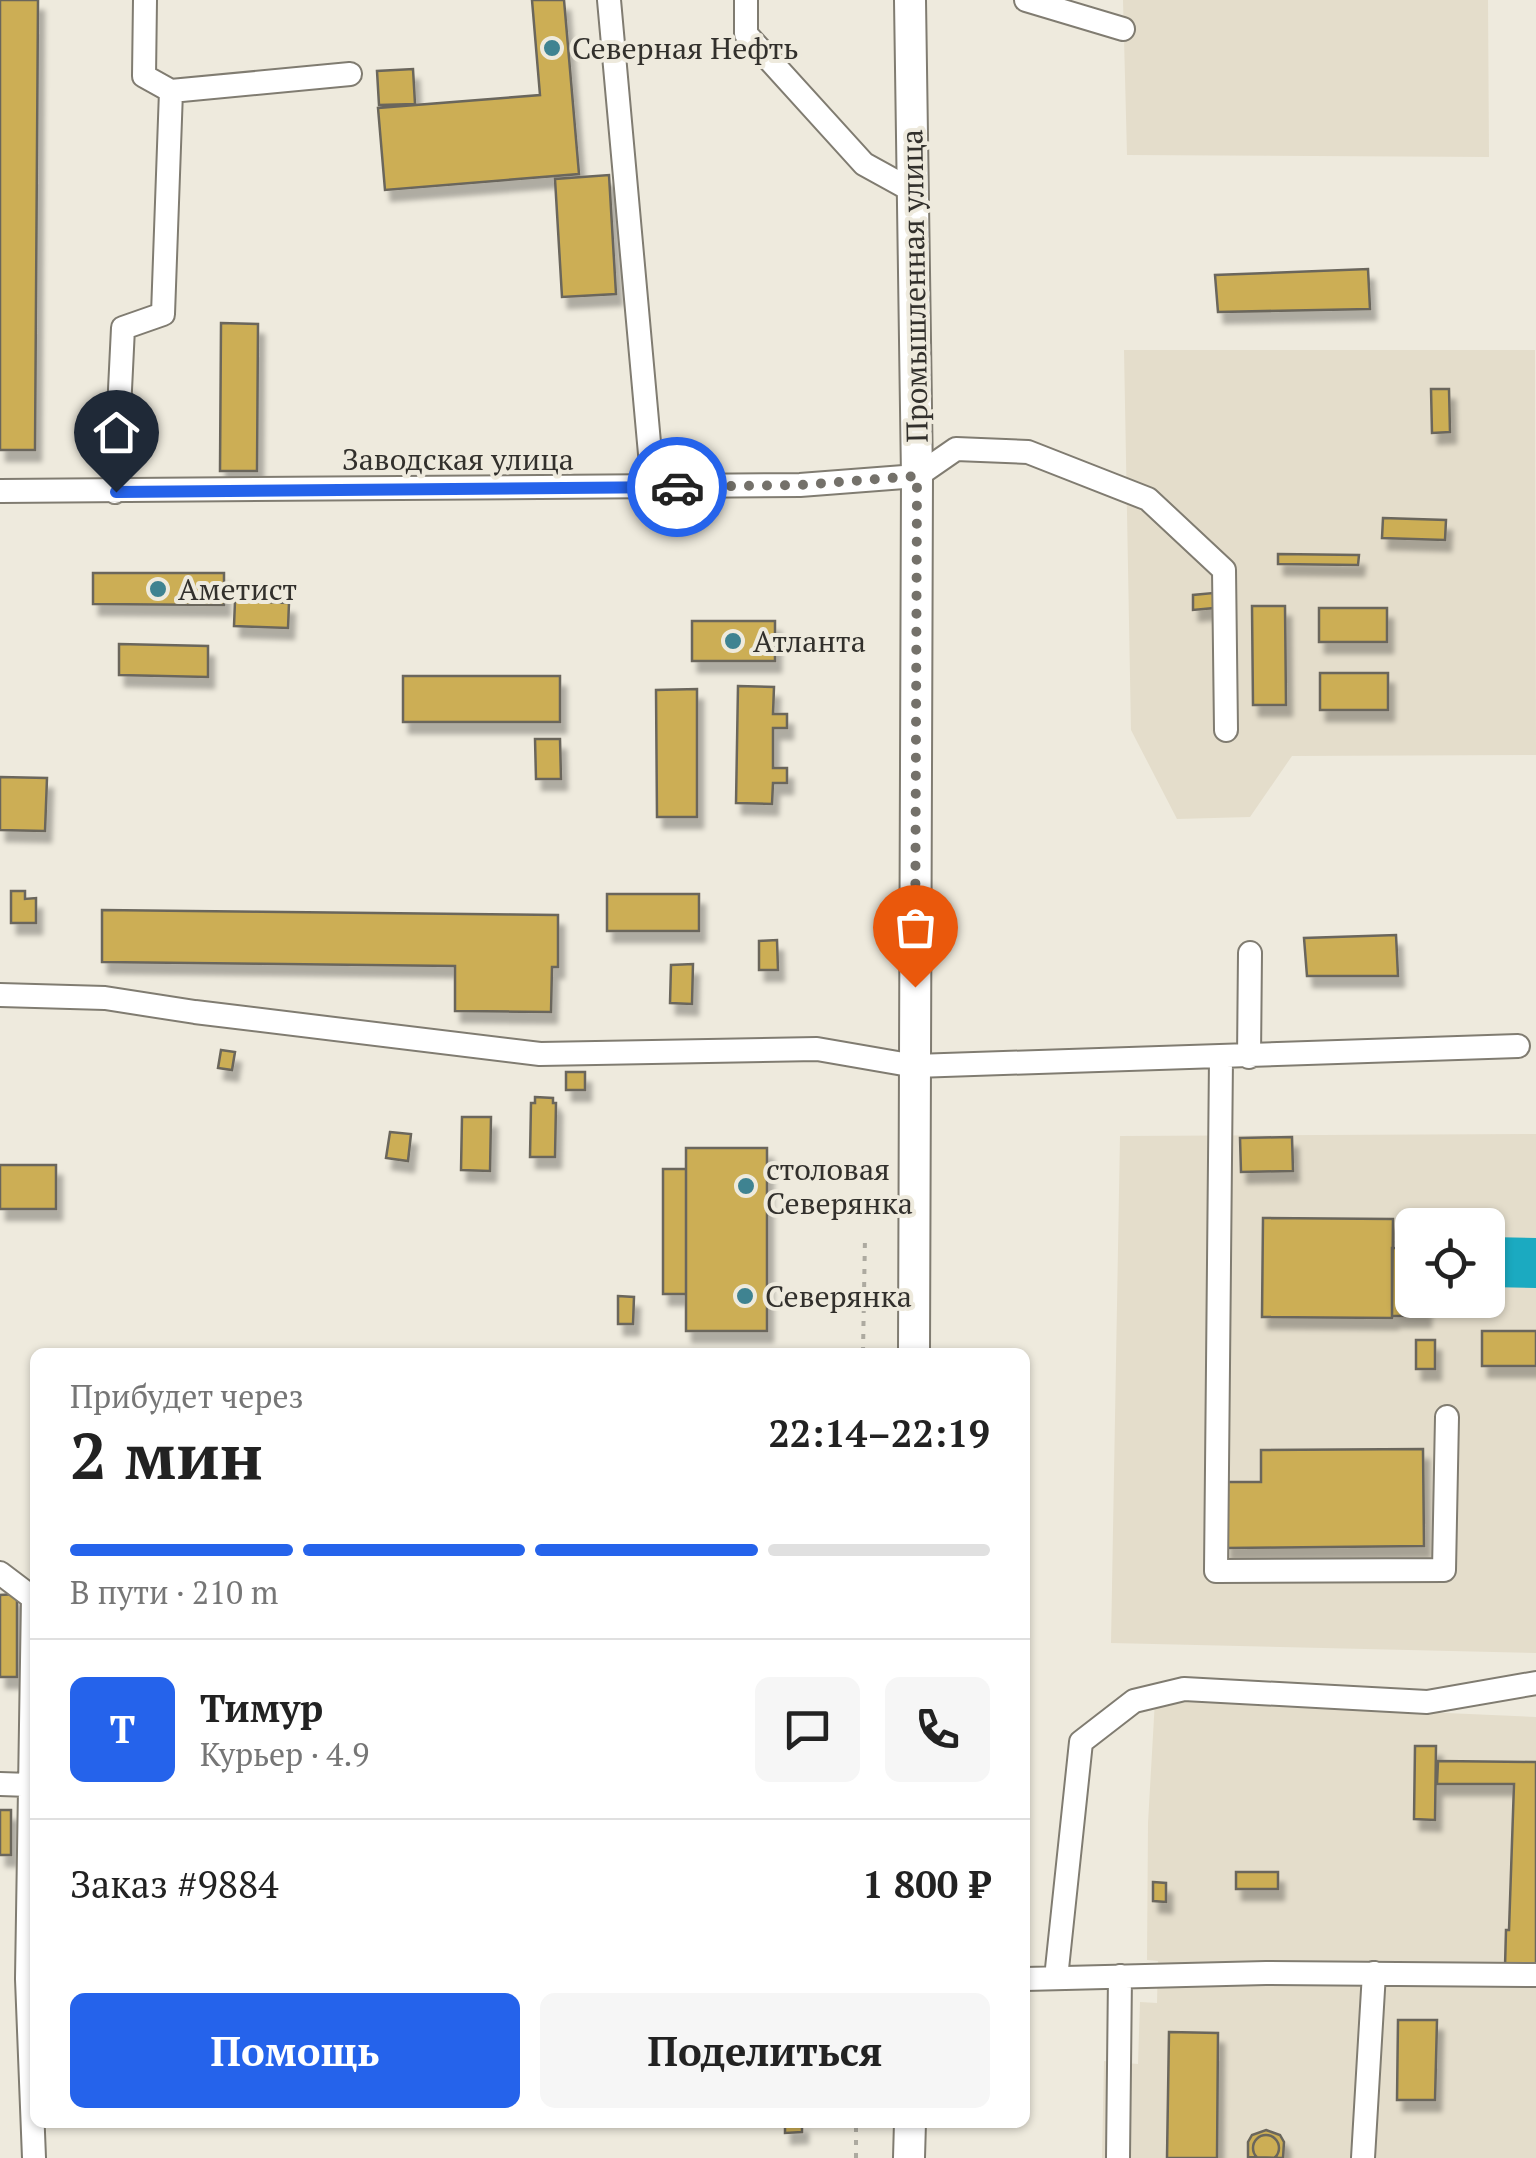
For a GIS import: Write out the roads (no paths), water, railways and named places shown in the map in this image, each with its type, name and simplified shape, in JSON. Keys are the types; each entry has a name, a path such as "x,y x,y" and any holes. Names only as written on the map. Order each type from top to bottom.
{"main road":[{"name":"Промышленная улица","path":"910,0 917,476 914,1348"},
{"path":"909,2158 910,2128"}],"street":[{"path":"145,0 144,76 171,91 350,74"},
{"path":"610,0 653,487"},
{"path":"746,0 746,34 781,75 864,164 913,191"},
{"path":"1026,0 1123,30"},
{"path":"116,492 123,328 163,314 171,91"},
{"path":"917,476 956,449 1028,452 1148,499 1224,570 1226,730"},
{"name":"Заводская улица","path":"0,491 800,485 917,476"},
{"path":"1249,1057 1250,952"},
{"path":"0,995 105,998 540,1054 817,1049 915,1066 1518,1046"},
{"path":"1221,1058 1216,1572 1444,1570 1447,1417"},
{"path":"0,1573 30,1596"},
{"path":"1056,1978 1081,1742 1134,1701 1184,1689 1427,1702 1536,1683"},
{"path":"0,1784 30,1785 30,2055"},
{"path":"1363,2158 1374,1974"},
{"path":"1030,1979 1536,1975"},
{"path":"1118,2158 1120,1976"},
{"path":"33,2128 34,2158"}],"water":[{"path":"1505,1237 1536,1238 1536,1288 1505,1287"}],"place":[{"name":"Северная Нефть","path":"552,48"},
{"name":"Аметист","path":"158,589"},
{"name":"Атланта","path":"733,641"},
{"name":"столовая Северянка","path":"746,1186"},
{"name":"Северянка","path":"745,1296"}]}
